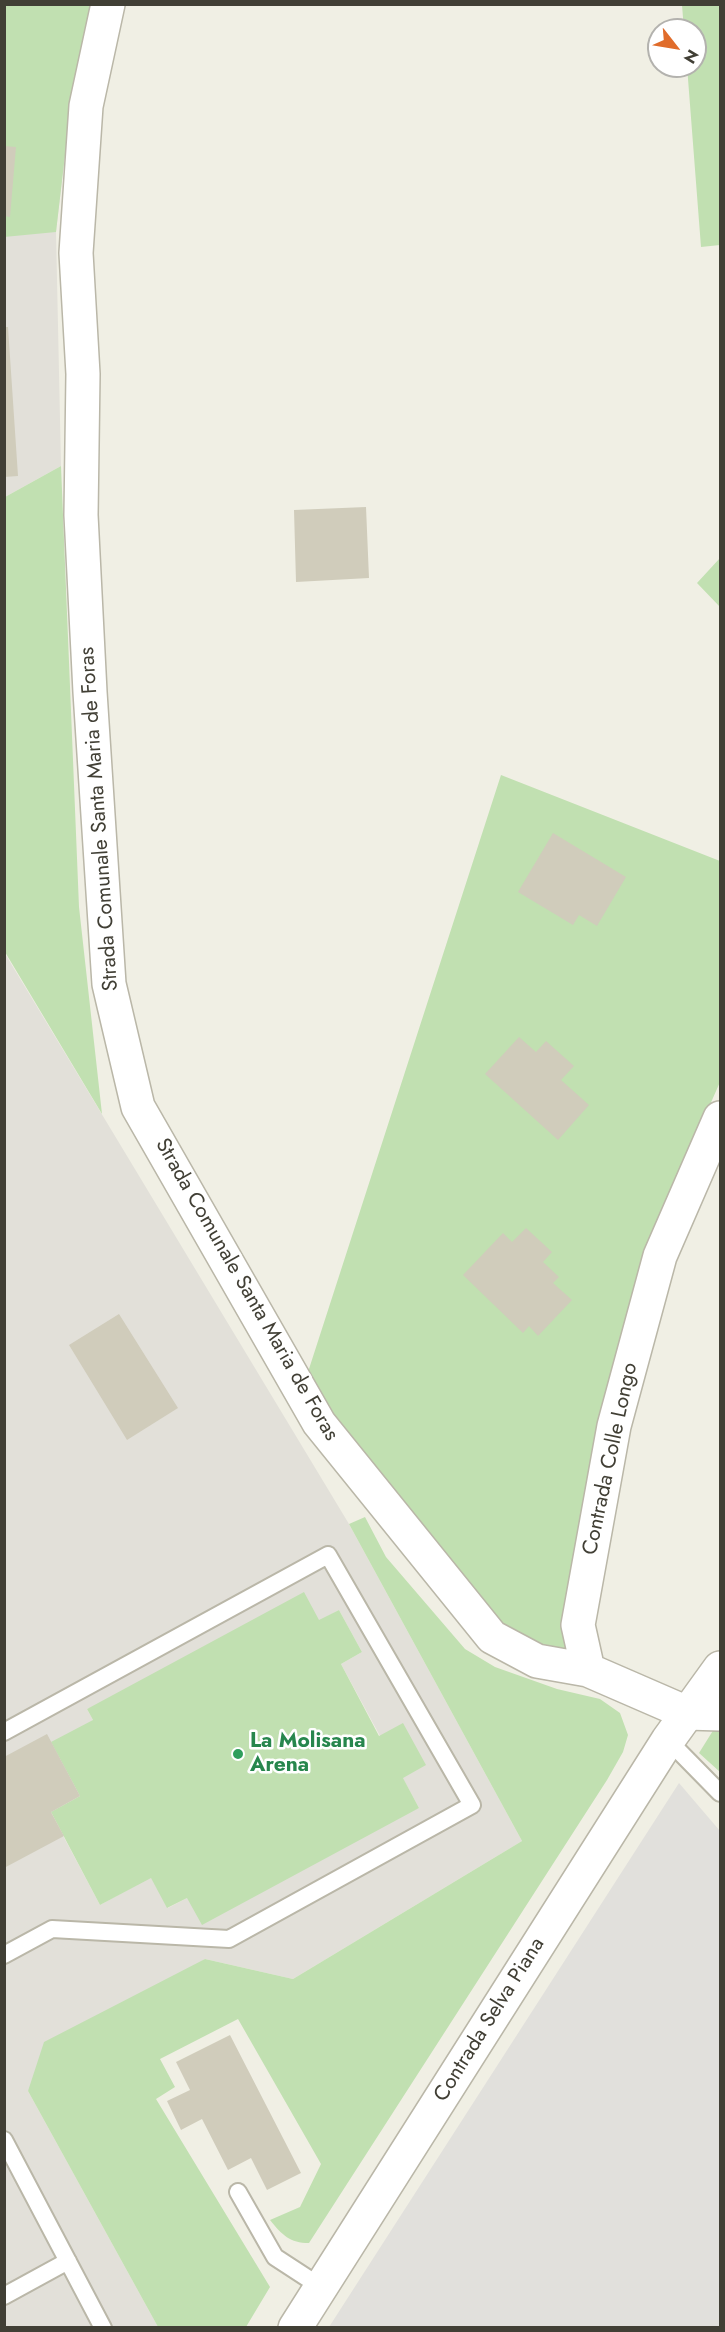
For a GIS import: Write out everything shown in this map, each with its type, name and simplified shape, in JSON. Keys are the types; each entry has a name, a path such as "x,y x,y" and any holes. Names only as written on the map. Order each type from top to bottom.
{"street":[{"name":"Strada Comunale Santa Maria de Foras","path":"108,4 86,106 76,253 83,374 81,515 109,984 138,1107 319,1423 492,1637 537,1661 588,1670"},
{"name":"Contrada Colle Longo","path":"588,1670 578,1625 614,1426 660,1256 720,1118"},
{"name":"Contrada Selva Piana","path":"295,2328 668,1740 720,1668"},
{"path":"588,1670 687,1713 720,1714"}],"lane":[{"path":"4,1732 328,1555 472,1805 229,1939 52,1929 4,1955"},
{"path":"668,1740 720,1793"},
{"path":"4,2140 103,2328"},
{"path":"238,2192 275,2257 321,2287"},
{"path":"4,2295 68,2260"}],"shaded area":[{"path":"5,5 85,38 65,155 56,232 61,466 5,497"},
{"path":"4,952 349,1524 522,1841 293,1979 205,1959 28,2091 158,2327 5,2327","holes":["339,1610 362,1652 341,1664 419,1808 187,1898 168,1908 151,1877 100,1905 51,1813 80,1796 93,1720 87,1709 319,1621"]},
{"path":"679,1783 720,1831 720,2327 329,2327"}],"green space":[{"path":"4,5 92,5 65,155 56,232 4,237"},
{"path":"682,5 720,5 720,245 701,247 688,78 707,78 707,18 683,18"},
{"path":"61,466 79,907 102,1114 5,952 5,497"},
{"path":"720,558 720,607 697,583"},
{"path":"501,775 720,861 720,1082 648,1246 573,1657 541,1649 493,1623 323,1406 308,1372"},
{"path":"365,1517 386,1557 465,1649 495,1667 557,1689 600,1699 620,1713 628,1735 623,1752 607,1780 309,2243 297,2242 287,2237 270,2220 300,2207 321,2164 238,2019 160,2059 175,2087 156,2099 270,2287 246,2327 158,2327 28,2091 44,2042 205,1959 293,1979 522,1841 349,1524"},
{"name":"La Molisana Arena","path":"304,1592 319,1620 339,1610 362,1652 341,1664 379,1736 403,1723 426,1765 403,1778 419,1808 202,1925 187,1898 167,1908 151,1878 100,1905 51,1812 80,1796 51,1742 93,1720 87,1709"},
{"path":"714,1729 720,1729 720,1772 699,1753"}],"building":[{"path":"4,146 16,147 10,217 4,216"},
{"path":"4,327 8,327 18,476 4,477"},
{"path":"366,507 369,578 296,582 294,510"},
{"path":"553,833 626,877 597,926 579,915 573,925 518,892"},
{"path":"519,1037 536,1052 546,1041 574,1066 561,1080 589,1105 558,1140 485,1074"},
{"path":"526,1228 552,1252 543,1262 559,1277 553,1283 572,1300 538,1336 529,1326 523,1333 463,1275 503,1233 512,1242"},
{"path":"119,1314 178,1408 127,1440 69,1345"},
{"path":"47,1734 80,1796 51,1812 64,1836 4,1868 4,1757"},
{"path":"230,2035 301,2173 267,2190 251,2158 228,2170 202,2119 181,2130 167,2101 190,2090 176,2062"}],"place":[{"name":"La Molisana Arena","path":"238,1754"}]}
